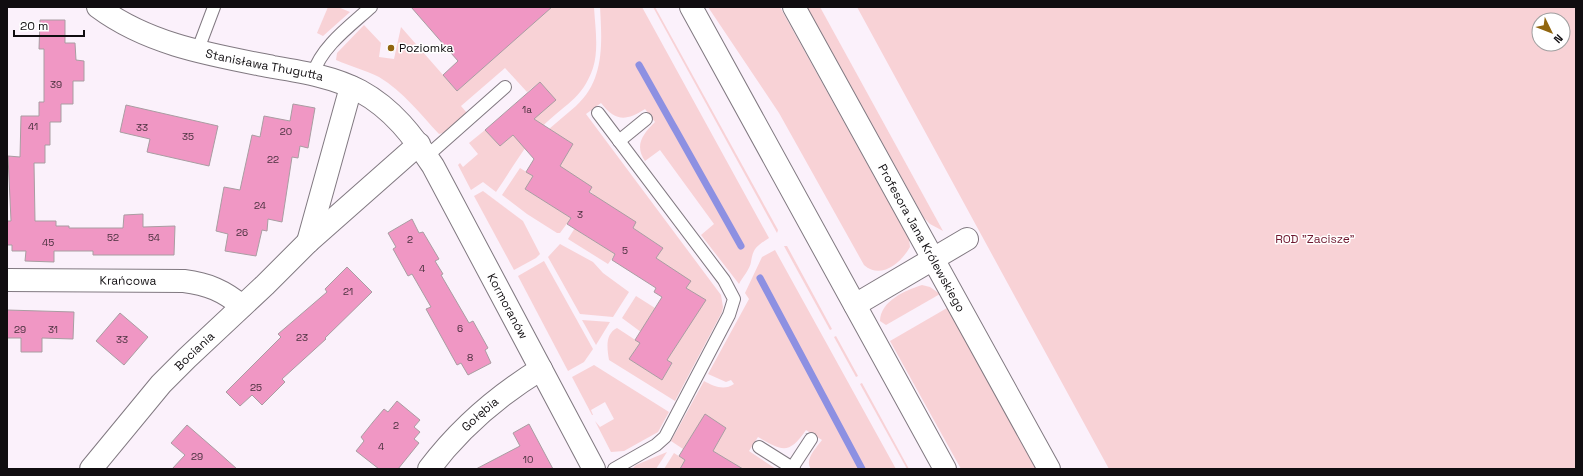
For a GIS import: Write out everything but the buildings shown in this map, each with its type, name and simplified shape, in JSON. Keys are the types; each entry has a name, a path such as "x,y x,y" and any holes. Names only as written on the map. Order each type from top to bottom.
{"street":[{"name":"Stanisława Thugutta","path":"98,7 125,24 144,33 197,52 313,74 351,87 377,102 392,113 402,122 423,150"},
{"path":"691,7 945,469"},
{"name":"Profesora Jana Królewskiego","path":"794,7 1049,469"},
{"path":"308,242 351,87"},
{"name":"Bociania","path":"91,469 162,384 308,242 423,150"},
{"name":"Kormoranów","path":"423,150 594,469"},
{"path":"855,304 933,260 966,239"},
{"name":"Krańcowa","path":"7,280 184,281 218,289 242,306"},
{"name":"Gołębia","path":"429,469 464,428 492,402 541,369"}],"lane":[{"path":"197,52 214,7"},
{"path":"313,74 318,62 326,50 371,7"},
{"path":"423,150 505,87"},
{"path":"598,113 724,280 734,299 730,315 665,437 656,445 614,469"},
{"path":"619,141 646,118"},
{"path":"760,447 793,468 811,439"}],"green space":[{"path":"328,7 338,7 350,12 323,36 317,33"},
{"path":"552,7 594,7 596,53 593,68 589,79 578,95 550,119 535,135 496,192 483,182 471,190 458,165 460,163 463,167 478,154 469,143 485,130 500,146 555,100 540,82 527,92 505,68 461,106 467,113 446,132 439,134 396,89 388,83 379,77 336,60 337,53 364,25 381,43 379,57 394,59 401,27 457,91"},
{"path":"600,7 642,7 769,238 754,250 749,268 739,284 701,235 714,224 660,150 645,161 640,150 641,140 655,122 645,109 632,116 622,118 612,114 601,103 586,114 721,295 723,307 722,312 675,401 609,360 607,346 610,334 617,328 640,343 629,359 662,380 672,364 667,360 705,300 686,288 690,281 656,258 662,247 633,228 560,166 573,144 549,129 576,106 585,96 592,84 600,60"},
{"path":"653,7 655,7 778,230 777,233"},
{"path":"708,7 780,7 909,239 910,247 896,264 890,268 877,271 864,265 779,113"},
{"path":"807,7 820,7 943,231 930,224 924,218"},
{"name":"ROD \"Zacisze\"","path":"857,7 1576,7 1576,469 1109,469"},
{"path":"520,168 533,176 525,189 571,218 560,233 557,233 527,214 502,195"},
{"path":"483,191 523,221 540,254 536,258 514,270 474,196"},
{"path":"578,223 581,233 615,254 608,264 568,239"},
{"path":"560,244 593,262 603,273 629,292 613,317 580,314 548,257"},
{"path":"784,246 787,246 832,329 830,330"},
{"path":"775,250 896,469 811,469 809,465 810,458 822,440 806,430 795,444 785,448 779,448 758,437 749,451 776,469 743,469 713,451 726,428 705,415 683,449 671,441 704,381 715,386 722,387 734,384 731,380 726,382 708,374 749,299 745,293 762,257"},
{"path":"544,261 593,349 584,362 568,371 518,276"},
{"path":"922,285 930,287 940,294 886,325 880,321 881,314 889,302 902,293"},
{"path":"636,296 655,308 644,326 645,335 622,318"},
{"path":"947,308 1036,469 961,469 890,341"},
{"path":"582,320 610,322 596,345"},
{"path":"836,336 858,376 856,377 834,337"},
{"path":"594,365 669,412 658,432 624,451 611,452 595,421 600,427 614,419 605,402 591,410 592,415 572,377"},
{"path":"862,383 909,469 907,469 860,384"},
{"path":"667,452 656,469 632,469 636,465"},
{"path":"674,453 685,460 680,469 664,469"}],"waterway":[{"path":"639,65 741,246"},
{"path":"760,278 862,469"}],"place":[{"name":"Poziomka","path":"391,48"}]}
